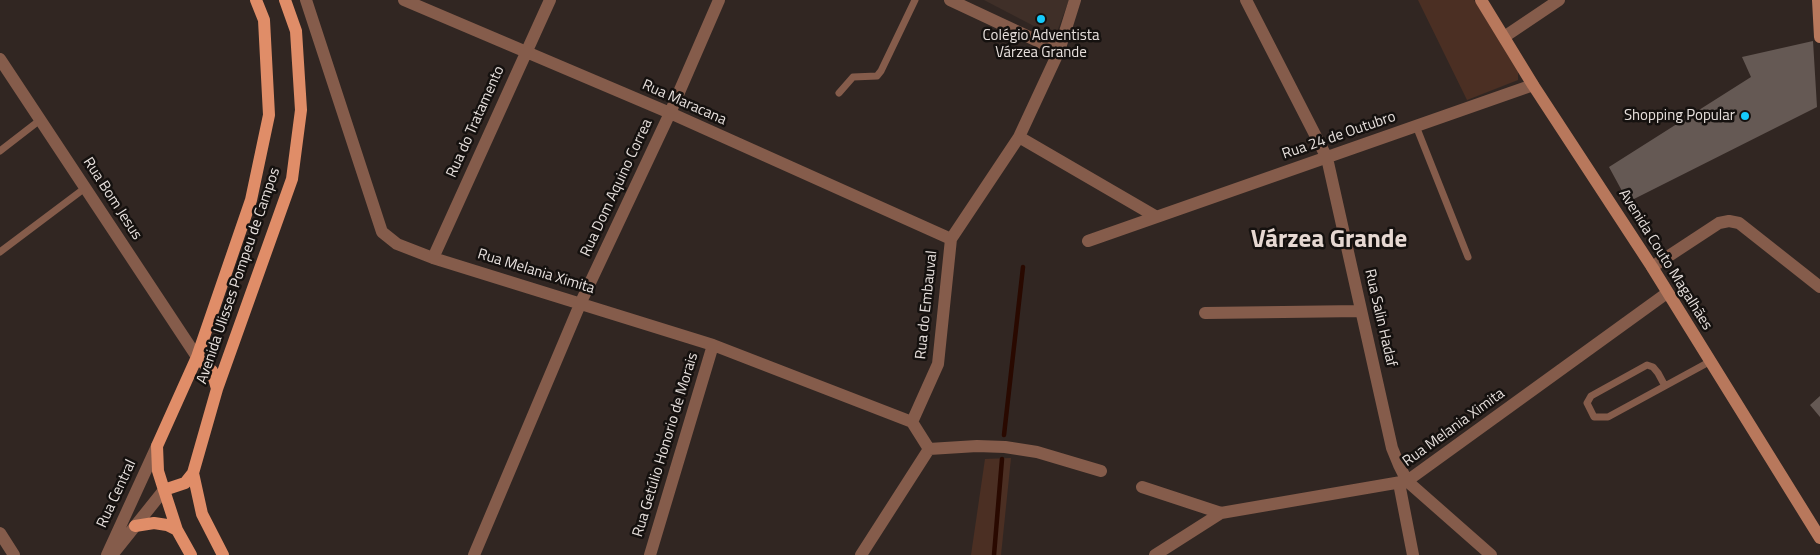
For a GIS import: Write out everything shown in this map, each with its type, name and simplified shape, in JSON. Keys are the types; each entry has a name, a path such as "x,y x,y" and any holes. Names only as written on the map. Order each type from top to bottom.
{"main road":[{"name":"Avenida Ulisses Pompeu de Campos","path":"191,555 177,530 158,472 157,446 197,357 251,200 269,115 264,20 256,0"},
{"name":"Avenida Ulisses Pompeu de Campos","path":"223,555 202,514 193,473 217,389 292,178 301,110 296,32 285,0"},
{"name":"Avenida Couto Magalhães","path":"1480,0 1533,85 1652,266 1709,362 1820,538"},
{"path":"1818,0 1820,36"},
{"path":"197,357 212,371 217,389"},
{"path":"164,490 185,483 193,473"},
{"path":"135,526 154,523 167,525 177,530"}],"street":[{"name":"Rua Melania Ximita","path":"306,0 382,232 397,244 433,258 581,302 713,345 912,422"},
{"name":"Rua Maracana","path":"404,0 670,114 951,239"},
{"name":"Rua do Tratamento","path":"433,258 550,0"},
{"name":"Rua Dom Aquino Correa","path":"474,555 581,302 670,114 719,0"},
{"path":"950,0 1059,51"},
{"name":"Rua do Embauval","path":"912,422 938,364 951,239 1019,137 1059,51 1075,0"},
{"name":"Rua Salin Hadaf","path":"1246,0 1328,158 1392,448 1403,482"},
{"path":"1504,37 1559,0"},
{"name":"Rua Bom Jesus","path":"0,59 197,357"},
{"name":"Rua 24 de Outubro","path":"1088,241 1533,85"},
{"path":"1019,137 1155,216"},
{"path":"1652,266 1719,223 1729,221 1740,223 1820,287"},
{"name":"Rua Melania Ximita","path":"1142,487 1220,514 1403,482 1667,293"},
{"path":"1205,313 1361,310"},
{"name":"Rua Getúlio Honorio de Morais","path":"650,555 713,345"},
{"path":"912,422 929,449"},
{"name":"Rua Central","path":"107,555 157,446"},
{"path":"929,449 977,446 1005,447 1037,452 1101,471"},
{"path":"861,555 929,449"},
{"path":"1403,482 1413,555"},
{"path":"1403,482 1490,555"},
{"name":"Rua Central","path":"112,555 164,490"},
{"path":"1155,555 1220,514"},
{"path":"0,533 14,555"}],"lane":[{"path":"839,93 853,77 877,76 915,0"},
{"path":"0,151 40,120"},
{"path":"1416,126 1468,256"},
{"path":"0,252 85,188"},
{"path":"1665,386 1653,367 1647,365 1591,396 1587,403 1594,417 1608,417 1665,386 1709,362"}],"shaded area":[{"name":"Colégio Adventista Várzea Grande","path":"984,0 1069,0 1055,37"},
{"path":"1418,0 1474,0 1518,71 1518,80 1467,100"},
{"path":"1011,458 1001,555 971,555 985,459"}],"building":[{"name":"Shopping Popular","path":"1813,41 1817,107 1628,202 1609,167 1751,77 1742,57"},
{"path":"1820,396 1820,417 1810,405"}],"waterway":[{"path":"1004,435 1023,267"},
{"path":"994,555 1002,459"}],"place":[{"name":"Colégio Adventista Várzea Grande","path":"1041,19"},
{"name":"Shopping Popular","path":"1745,116"}],"district":[{"name":"Várzea Grande","path":"1329,241"}]}
